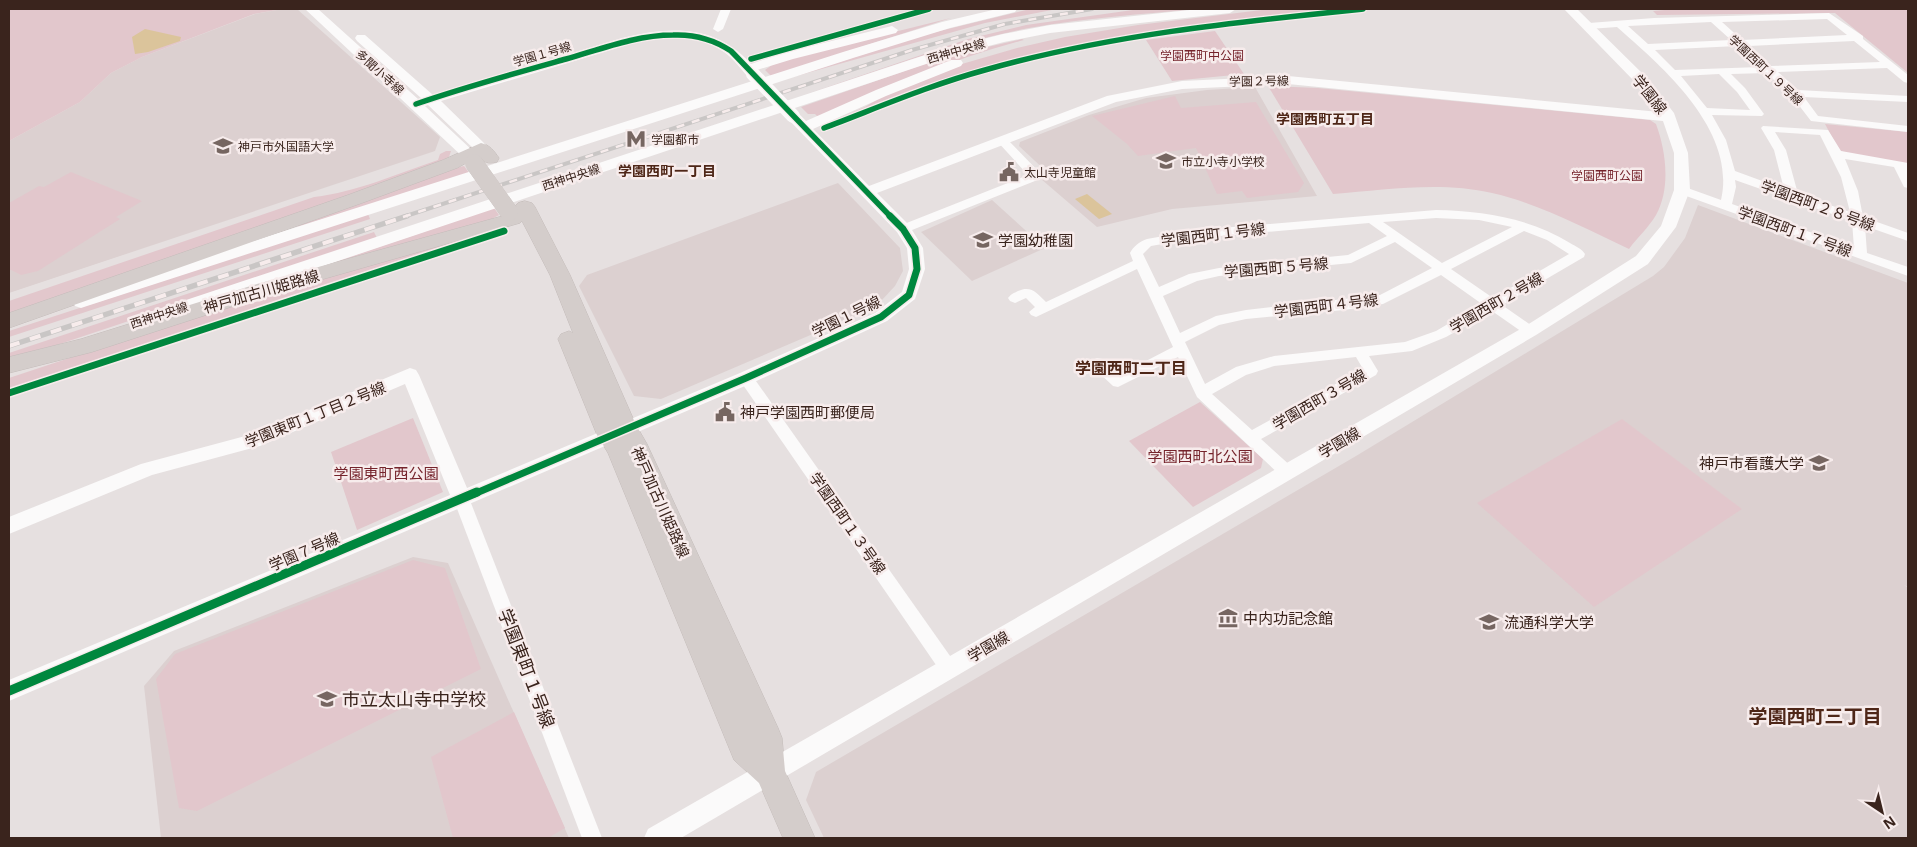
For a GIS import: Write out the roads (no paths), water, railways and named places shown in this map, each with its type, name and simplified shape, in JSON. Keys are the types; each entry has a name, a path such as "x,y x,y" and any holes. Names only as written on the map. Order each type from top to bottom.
{"main road":[{"path":"9,323 478,156"},
{"name":"神戸加古川姫路線","path":"478,156 516,212 545,280 617,431 619,450 745,750 770,772 799,838"},
{"name":"神戸加古川姫路線","path":"9,365 84,346 516,212"}],"street":[{"name":"多聞小寺線","path":"311,9 455,140 478,156"},
{"name":"多聞小寺線","path":"328,9 430,98 478,156"},
{"path":"718,30 726,9"},
{"path":"751,72 833,44 984,9"},
{"name":"西神中央線","path":"9,323 848,55 946,25 1012,9"},
{"name":"西神中央線","path":"9,365 945,53 1050,29 1230,9"},
{"name":"学園線","path":"657,838 1530,331 1642,260 1668,227 1682,190 1681,153 1668,117 1640,79 1570,9"},
{"path":"1642,9 1654,21"},
{"path":"799,122 933,71 984,54 1065,34 1200,12"},
{"path":"1589,26 1654,21 1829,16 1859,38 1908,80"},
{"name":"学園西町１９号線","path":"1712,19 1795,94 1815,119 1908,129"},
{"path":"1620,24 1684,85 1711,122 1722,145 1728,173 1730,187 1726,206"},
{"name":"学園１号線","path":"416,104 430,98 654,35 688,35 714,41 731,51 903,229 915,248 917,269 910,295 881,318 746,378 617,431"},
{"path":"1646,47 1859,38"},
{"path":"1672,73 1890,65"},
{"path":"1703,111 1758,114 1741,90 1722,71"},
{"name":"学園２号線","path":"866,192 1112,99 1182,85 1250,80 1288,80 1668,117"},
{"path":"1795,94 1908,99"},
{"path":"1792,194 1780,150 1767,128 1824,132 1838,154 1853,192 1859,219 1860,254"},
{"path":"903,229 1036,176 1002,140"},
{"path":"1838,154 1903,165 1908,184"},
{"name":"学園西町２８号線","path":"1728,173 1792,194 1908,237"},
{"name":"学園西町１７号線","path":"1682,190 1908,272"},
{"name":"学園西町２号線","path":"1202,393 1241,370 1274,361 1407,347 1441,334 1579,254 1542,234 1498,220 1471,215 1412,214 1371,219"},
{"path":"1371,219 1530,331"},
{"name":"学園西町１号線","path":"1141,262 1136,253 1146,243 1196,234 1371,219"},
{"name":"学園西町４号線","path":"1084,370 1097,363 1118,382 1224,319 1249,314 1361,304 1384,299 1522,227"},
{"name":"学園西町５号線","path":"1155,294 1194,277 1219,272 1351,259 1395,236"},
{"path":"1015,298 1027,292 1040,310 1141,262 1202,393 1287,472"},
{"name":"学園西町３号線","path":"1250,438 1371,371 1360,353"},
{"name":"学園東町１丁目２号線","path":"9,526 148,469 253,441 410,376 461,498"},
{"name":"学園西町１３号線","path":"746,378 949,669"},
{"name":"学園７号線","path":"9,691 617,431"},
{"name":"学園東町１号線","path":"461,498 592,838"}],"railway":[{"path":"403,217 912,50 1005,24 1092,9"},
{"path":"9,346 407,216"}],"place":[{"name":"学園都市","path":"636,139"},
{"name":"神戸市外国語大学","path":"223,146"},
{"name":"市立小寺小学校","path":"1166,161"},
{"name":"太山寺児童館","path":"1009,172"},
{"name":"学園幼稚園","path":"983,240"},
{"name":"神戸学園西町郵便局","path":"725,412"},
{"name":"神戸市看護大学","path":"1819,463"},
{"name":"中内功記念館","path":"1228,618"},
{"name":"流通科学大学","path":"1489,622"},
{"name":"市立太山寺中学校","path":"327,699"}],"district":[{"name":"学園西町五丁目","path":"1325,118"},
{"name":"学園西町一丁目","path":"667,170"},
{"name":"学園西町二丁目","path":"1131,368"},
{"name":"学園西町三丁目","path":"1815,716"}],"park label":[{"name":"学園西町中公園","path":"1202,55"},
{"name":"学園西町公園","path":"1607,175"},
{"name":"学園西町北公園","path":"1200,456"},
{"name":"学園東町西公園","path":"386,473"}]}
